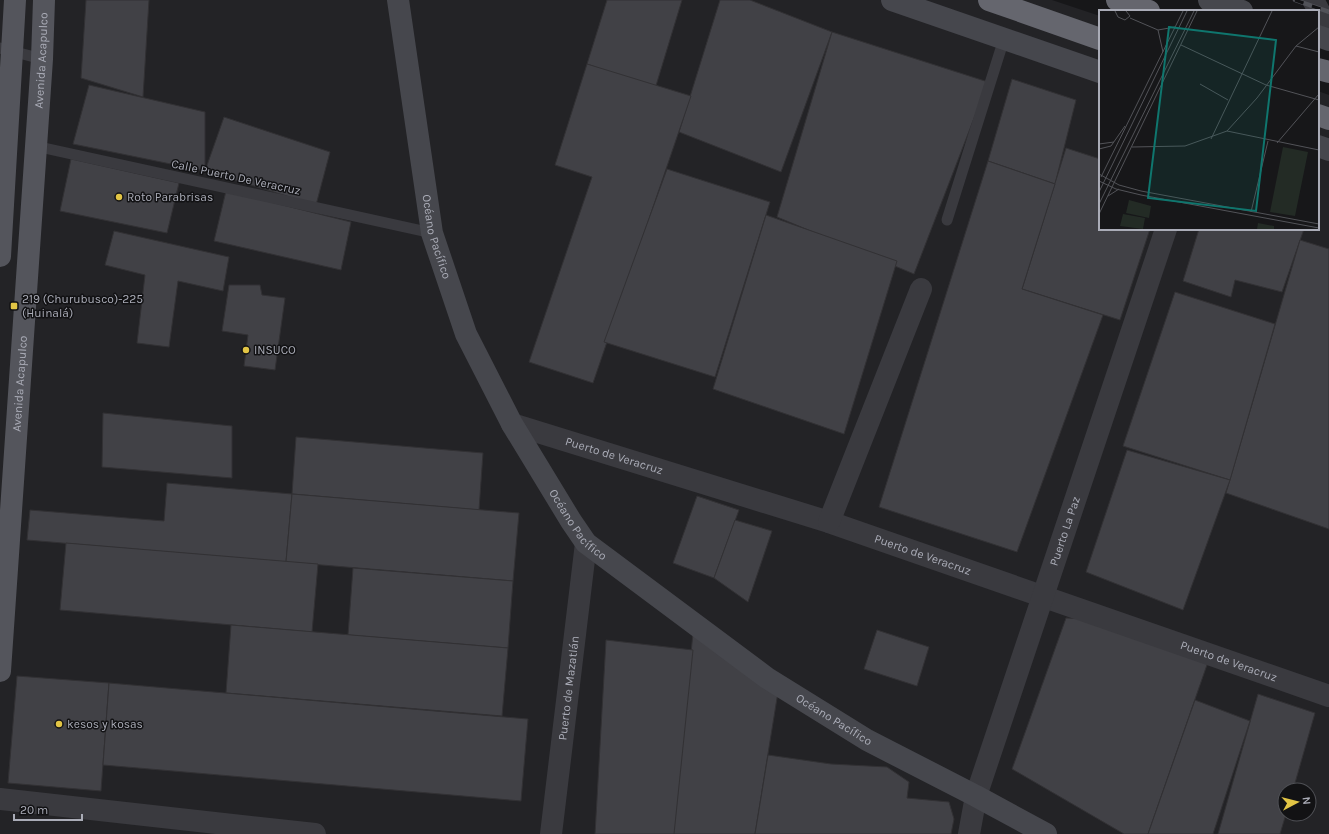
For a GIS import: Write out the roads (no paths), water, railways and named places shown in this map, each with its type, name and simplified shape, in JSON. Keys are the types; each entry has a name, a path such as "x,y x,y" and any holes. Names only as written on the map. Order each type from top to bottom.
{"highway":[{"path":"989,0 1099,39"},
{"path":"1117,0 1146,10"},
{"path":"1319,69 1329,72"},
{"path":"1319,115 1329,119"}],"main road":[{"path":"0,256 6,49 15,0"},
{"name":"Avenida Acapulco","path":"0,671 5,532 42,59 44,0"}],"street":[{"name":"Océano Pacífico","path":"398,0 432,233 466,334 512,424 586,543 767,678 867,740 1046,834"},
{"path":"892,0 1099,72"},
{"path":"1210,0 1239,10"},
{"path":"1313,0 1319,10"},
{"path":"1319,11 1329,29"},
{"path":"1319,36 1329,40"},
{"path":"1319,146 1329,150"},
{"name":"Puerto La Paz","path":"969,834 976,796 1166,230"},
{"path":"829,522 921,288"},
{"name":"Puerto de Veracruz","path":"512,424 829,522 1329,696"},
{"name":"Puerto de Mazatlán","path":"551,834 586,543"},
{"path":"0,799 315,834"}],"lane":[{"path":"947,220 1004,39"},
{"path":"6,49 42,59"},
{"name":"Calle Puerto De Veracruz","path":"35,146 432,233"}],"railway":[{"path":"1295,0 1329,12"}],"place":[{"name":"Roto Parabrisas","path":"119,197"},
{"name":"219 (Churubusco)-225 (Huinalá)","path":"14,306"},
{"name":"INSUCO","path":"246,350"},
{"name":"kesos y kosas","path":"59,724"}]}
